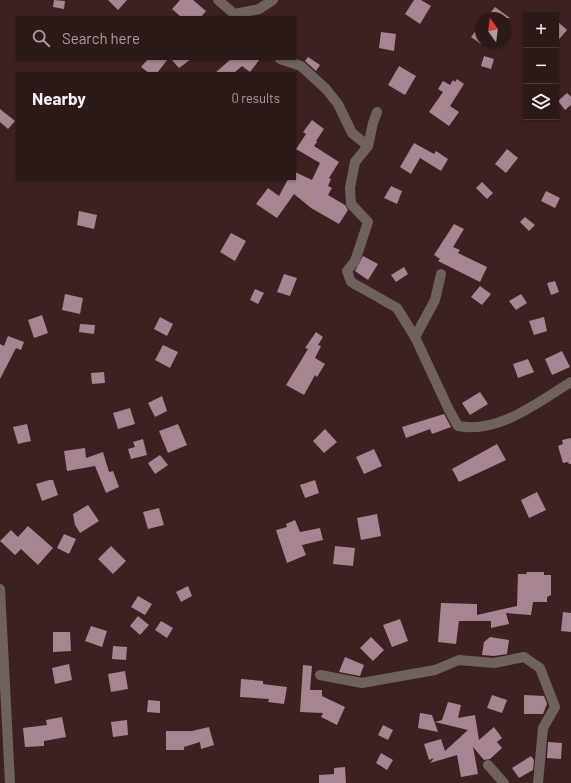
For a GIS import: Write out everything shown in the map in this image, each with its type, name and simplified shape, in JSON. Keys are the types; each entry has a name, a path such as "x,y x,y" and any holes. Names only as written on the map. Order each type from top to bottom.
{"street":[{"path":"218,0 236,15 259,10 273,0"},
{"path":"283,60 301,66 326,89 338,104 352,133 368,146"},
{"path":"378,112 372,123 368,146 356,162 350,188 351,204 368,222 355,261 347,271 352,282 397,308 415,337 458,426 469,428 488,424 522,413 571,382"},
{"path":"415,337 435,300 441,274"},
{"path":"0,589 10,783"},
{"path":"320,675 362,683 435,670 459,660 494,663 524,657 540,668 555,707 543,728 538,783"},
{"path":"488,765 504,783"}],"building":[{"path":"54,0 65,1 64,9 53,7"},
{"path":"108,0 127,0 118,10"},
{"path":"180,0 193,0 206,11 202,16 180,16 172,9"},
{"path":"414,0 421,0 431,6 420,24 405,14"},
{"path":"495,7 502,12 491,12"},
{"path":"559,23 567,30 559,39"},
{"path":"381,32 396,34 394,51 379,48"},
{"path":"475,32 475,40 471,37"},
{"path":"484,56 494,59 491,69 481,66"},
{"path":"308,57 320,65 316,71 305,61"},
{"path":"147,60 167,60 158,72 148,72 141,67"},
{"path":"172,60 190,60 179,68"},
{"path":"230,60 259,60 250,72 242,66 235,72 216,72"},
{"path":"399,66 416,76 405,95 388,85"},
{"path":"457,79 464,84 450,106 459,112 449,126 429,112 443,92 438,89 443,81 450,85 453,80 455,82"},
{"path":"567,93 571,97 571,105 565,110 559,100"},
{"path":"0,109 15,121 8,129 0,122"},
{"path":"312,120 324,129 314,146 339,162 329,178 331,179 328,186 332,188 328,195 345,205 348,210 339,224 311,208 294,194 277,218 256,204 268,188 279,196 287,180 296,180 296,172 312,180 320,163 296,149 306,134 303,132"},
{"path":"414,143 434,154 436,151 448,159 441,171 420,158 411,174 400,167"},
{"path":"507,149 518,158 506,173 495,164"},
{"path":"482,182 493,193 487,199 476,188"},
{"path":"391,186 402,191 397,204 384,198"},
{"path":"546,191 560,198 555,208 541,201"},
{"path":"79,211 97,215 94,229 77,225"},
{"path":"525,217 535,225 529,231 520,222"},
{"path":"454,224 464,229 453,247 460,250 458,253 487,267 480,282 438,261 440,259 434,255"},
{"path":"231,233 246,241 235,261 220,252"},
{"path":"363,256 378,264 368,280 355,271"},
{"path":"404,267 408,274 396,282 391,275"},
{"path":"284,274 297,278 290,296 277,292"},
{"path":"555,281 559,292 551,295 547,283"},
{"path":"480,286 491,294 482,305 471,297"},
{"path":"255,289 264,293 258,304 250,300"},
{"path":"65,294 83,298 80,314 62,310"},
{"path":"521,294 527,303 516,310 509,301"},
{"path":"42,315 48,333 34,338 28,320"},
{"path":"160,317 173,324 167,336 154,329"},
{"path":"544,317 547,331 534,335 529,321"},
{"path":"80,324 95,325 94,334 79,332"},
{"path":"316,332 323,337 318,345 321,346 315,358 325,364 317,377 315,375 304,395 286,385 308,349 305,348"},
{"path":"8,336 24,342 21,350 16,348 0,379 0,344 4,346"},
{"path":"163,345 178,352 170,368 155,360"},
{"path":"562,351 570,367 552,375 545,359"},
{"path":"528,359 534,372 518,378 513,364"},
{"path":"104,372 105,383 92,384 91,373"},
{"path":"480,392 488,404 470,415 462,403"},
{"path":"162,396 167,411 155,417 148,403"},
{"path":"130,408 135,424 118,429 113,413"},
{"path":"444,414 451,427 432,434 430,429 406,438 402,427"},
{"path":"27,424 31,441 18,444 13,427"},
{"path":"178,424 187,445 168,453 159,431"},
{"path":"325,429 337,442 324,453 313,441"},
{"path":"571,438 571,464 568,462 563,463 558,446 563,444 562,440"},
{"path":"143,439 147,455 131,459 128,449 135,447 133,442"},
{"path":"497,444 506,460 459,482 452,469"},
{"path":"85,448 86,458 103,452 109,472 113,471 119,487 106,493 95,466 67,471 64,451"},
{"path":"374,449 382,466 364,474 356,457"},
{"path":"160,455 168,465 155,474 148,463"},
{"path":"53,480 58,495 42,501 36,484"},
{"path":"315,480 319,493 305,498 300,485"},
{"path":"537,492 546,510 529,518 521,500"},
{"path":"88,505 99,521 80,533 75,525 73,514"},
{"path":"159,508 164,525 148,529 143,512"},
{"path":"377,514 381,536 361,540 357,518"},
{"path":"295,520 300,532 320,528 323,540 302,545 306,555 287,563 276,530 287,527 286,524"},
{"path":"28,526 53,548 38,565 21,549 15,555 0,541 11,530 18,537"},
{"path":"64,534 76,539 69,554 57,548"},
{"path":"111,546 126,561 113,574 98,559"},
{"path":"335,546 355,548 353,566 333,564"},
{"path":"527,572 544,572 544,575 551,575 551,595 547,597 547,602 533,602 531,615 506,613 509,624 491,628 491,621 459,621 456,644 438,642 441,603 477,604 477,615 517,606 518,574 526,574"},
{"path":"188,586 192,596 181,602 176,592"},
{"path":"138,596 152,604 145,615 131,607"},
{"path":"563,612 571,613 571,632 561,631"},
{"path":"138,616 149,625 140,635 130,626"},
{"path":"400,619 408,641 392,647 383,625"},
{"path":"161,621 173,628 167,638 155,630"},
{"path":"91,626 107,631 102,647 85,641"},
{"path":"53,632 70,632 71,651 53,652"},
{"path":"371,637 384,650 373,661 360,648"},
{"path":"490,637 509,640 507,654 494,656 482,655 484,642"},
{"path":"113,646 127,647 126,660 112,659"},
{"path":"345,657 364,665 360,676 339,672"},
{"path":"69,664 72,680 55,684 52,668"},
{"path":"303,665 312,666 310,690 322,690 322,696 345,707 337,725 321,717 323,713 300,712"},
{"path":"125,671 128,689 111,692 108,674"},
{"path":"241,679 263,681 263,684 287,687 284,704 268,702 269,699 240,697"},
{"path":"492,695 507,700 502,713 487,708"},
{"path":"524,695 544,696 547,704 543,714 524,714"},
{"path":"148,700 160,701 160,713 147,712"},
{"path":"448,702 461,705 458,718 475,715 479,740 494,727 502,738 497,742 502,748 490,759 484,760 473,747 478,774 461,777 457,755 430,763 434,758 429,760 424,744 441,739 445,751 468,730 435,722 442,720"},
{"path":"420,713 432,715 438,732 418,728"},
{"path":"62,717 66,737 44,741 44,746 25,747 23,728 47,725 46,720"},
{"path":"127,720 128,735 113,737 111,722"},
{"path":"383,725 393,730 388,740 378,735"},
{"path":"209,727 214,745 201,749 200,742 184,747 184,750 166,750 166,731 192,731"},
{"path":"548,742 562,743 561,759 547,758"},
{"path":"381,753 393,760 387,770 376,763"},
{"path":"531,756 534,760 533,770 519,778 512,768"},
{"path":"345,767 346,783 319,783 319,775 334,774 334,768"}]}
